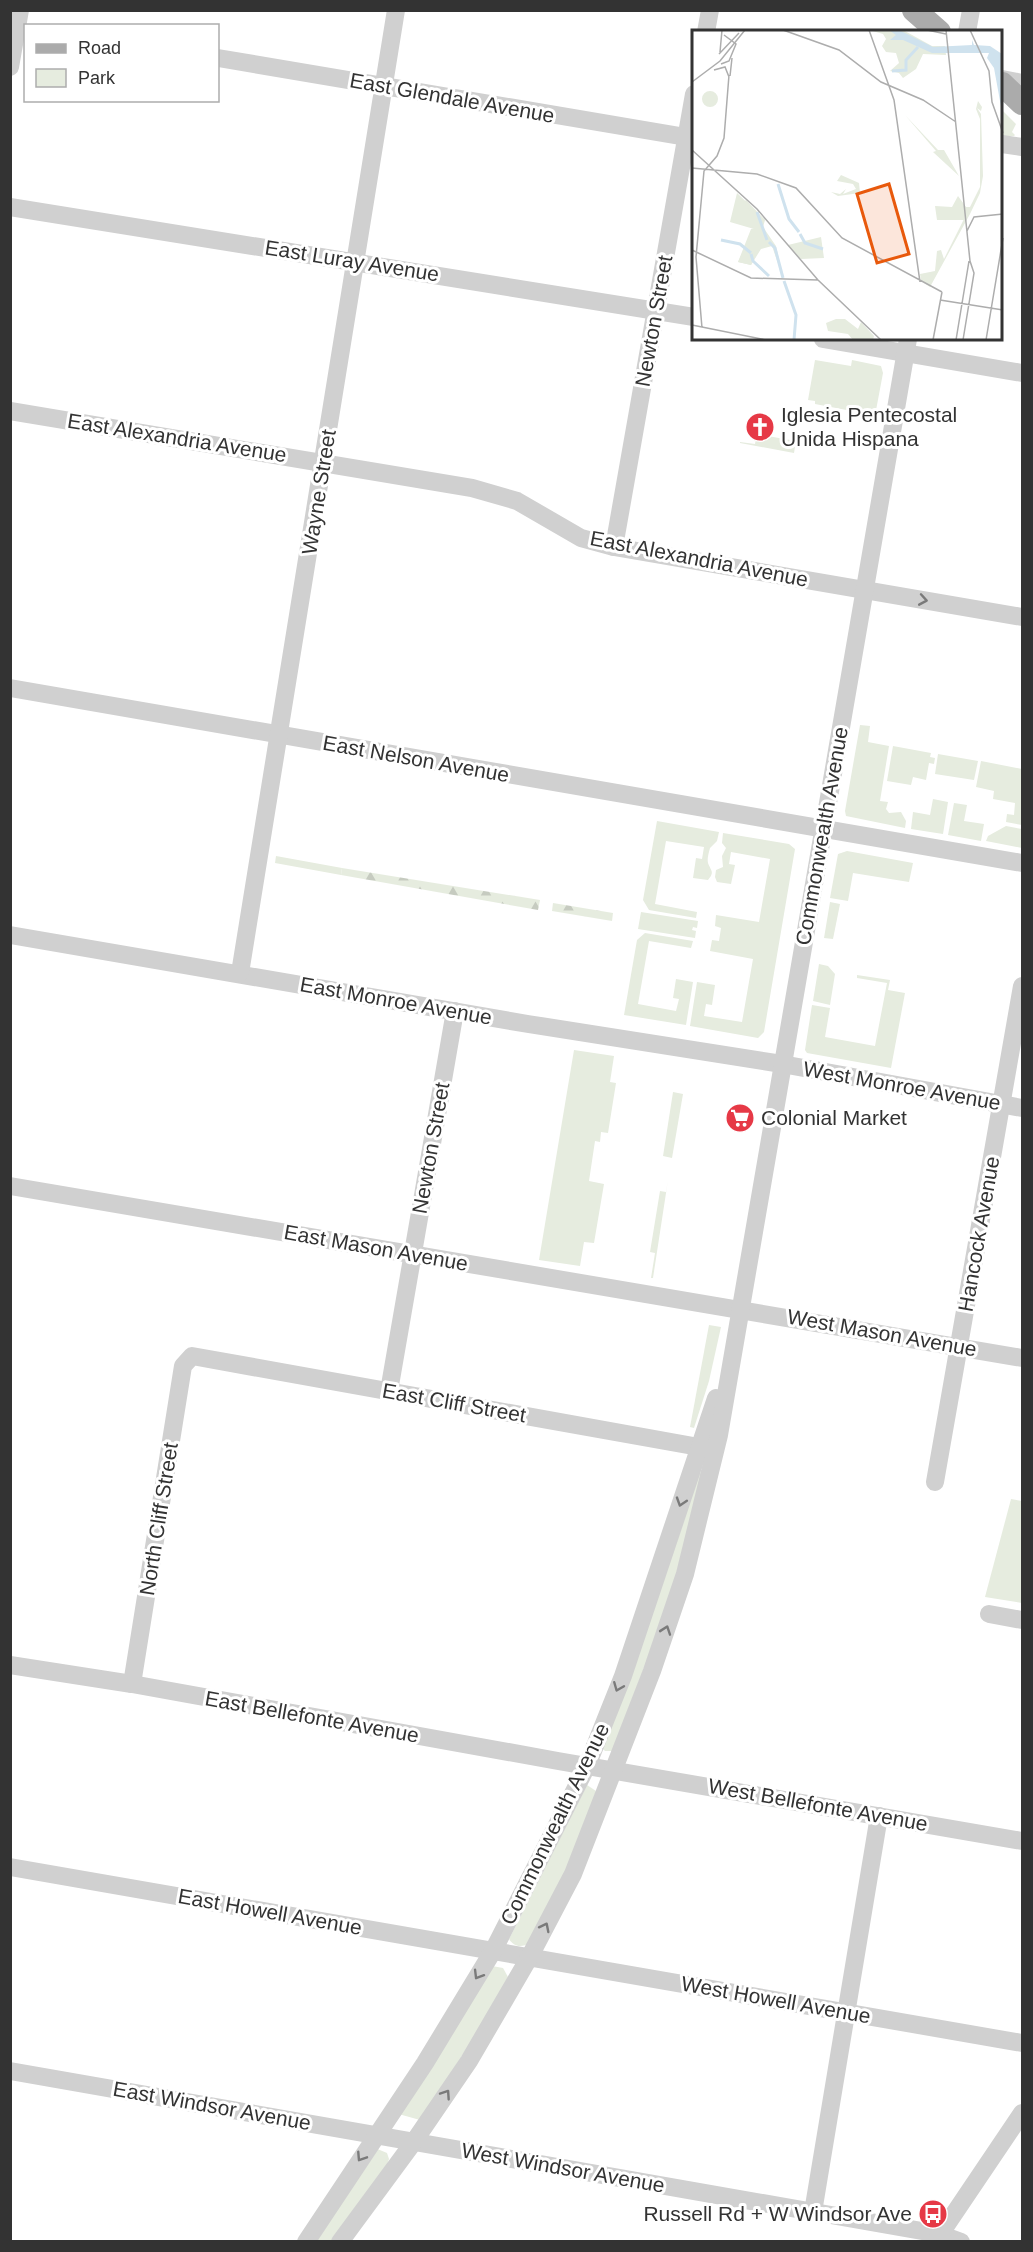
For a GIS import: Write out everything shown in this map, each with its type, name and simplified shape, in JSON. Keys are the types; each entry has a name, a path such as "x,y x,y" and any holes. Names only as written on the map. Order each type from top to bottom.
{"main road":[{"path":"914,10 937,30"},
{"path":"1003,82 1023,103"}],"street":[{"name":"Wayne Street","path":"240,973 396,10"},
{"path":"706,30 710,10"},
{"path":"967,30 971,10"},
{"path":"10,68 18,22"},
{"name":"East Glendale Avenue","path":"219,58 686,137"},
{"path":"1003,81 1023,83"},
{"name":"Newton Street","path":"614,547 692,107"},
{"path":"1003,144 1023,147"},
{"name":"East Luray Avenue","path":"10,207 692,317"},
{"path":"835,340 907,346 1023,373"},
{"name":"Commonwealth Avenue","path":"340,2241 413,2143 469,2061 529,1958 573,1874 652,1671 685,1574 708,1448 737,1334 907,346"},
{"name":"East Alexandria Avenue","path":"10,411 324,462 495,493 517,501 581,537 614,547 1023,617"},
{"name":"East Nelson Avenue","path":"10,688 1023,863"},
{"name":"East Monroe Avenue","path":"10,935 782,1064"},
{"name":"Hancock Avenue","path":"935,1482 1023,986"},
{"name":"Newton Street","path":"389,1391 455,1011"},
{"name":"West Monroe Avenue","path":"782,1064 1023,1108"},
{"name":"East Mason Avenue","path":"10,1186 741,1308"},
{"name":"West Mason Avenue","path":"741,1308 1023,1358"},
{"name":"East Cliff Street","path":"192,1356 708,1448"},
{"name":"North Cliff Street","path":"132,1684 183,1366 192,1356"},
{"name":"Commonwealth Avenue","path":"306,2241 425,2063 513,1915 587,1766 708,1448"},
{"path":"989,1614 1023,1620"},
{"name":"East Bellefonte Avenue","path":"10,1665 132,1684 614,1770"},
{"name":"West Bellefonte Avenue","path":"614,1770 1023,1841"},
{"path":"813,2212 879,1816"},
{"name":"East Howell Avenue","path":"10,1867 529,1958"},
{"name":"West Howell Avenue","path":"529,1958 1023,2043"},
{"name":"East Windsor Avenue","path":"10,2071 413,2143"},
{"path":"937,2238 1023,2113"},
{"name":"West Windsor Avenue","path":"413,2143 813,2212 937,2238 962,2241"}],"green space":[{"path":"1003,111 1016,124 1012,132 1014,136 1003,136"},
{"path":"815,360 851,366 852,360 881,366 883,373 874,421 857,415 857,412 815,404 815,401 808,400"},
{"path":"757,434 796,441 794,453 740,443 755,444"},
{"path":"860,725 870,726 868,742 889,746 880,801 888,802 886,809 889,813 901,812 906,821 905,828 846,816"},
{"path":"893,746 931,753 930,757 935,758 934,764 929,763 926,780 913,777 911,785 887,781"},
{"path":"938,754 978,761 974,780 935,774"},
{"path":"981,761 1022,769 1022,825 1006,822 1007,814 1014,815 1015,803 993,799 994,791 976,787"},
{"path":"933,799 948,802 943,834 911,829 913,812 930,815"},
{"path":"954,803 967,805 964,821 984,824 981,841 948,835"},
{"path":"657,821 719,832 717,841 710,848 708,863 712,873 708,880 693,878 696,858 702,859 704,847 666,841 655,904 697,912 696,918 649,910 643,900"},
{"path":"1006,826 1022,829 1022,848 986,841 988,836"},
{"path":"723,833 789,844 795,849 764,1032 758,1038 690,1026 697,982 715,985 712,1005 706,1004 704,1016 742,1022 753,959 710,951 712,940 719,941 721,928 715,926 716,915 759,922 770,859 731,852 729,864 735,865 731,884 717,882 716,870 723,867 722,856 726,848 722,843"},
{"path":"847,851 913,863 909,882 853,873 848,901 830,898 838,854"},
{"path":"276,856 342,868 341,875 275,863"},
{"path":"342,868 540,900 538,910 341,875"},
{"path":"830,902 840,904 833,939 824,938"},
{"path":"553,903 613,913 612,921 552,911"},
{"path":"641,912 698,921 697,928 693,927 692,930 696,931 695,938 638,929"},
{"path":"645,933 693,941 691,948 649,941 638,1004 676,1011 679,999 673,998 676,979 693,982 686,1025 624,1015 637,940"},
{"path":"819,964 828,966 835,974 830,1005 813,1001"},
{"path":"857,975 890,980 888,990 905,993 891,1068 807,1053 805,1050 812,1005 830,1008 825,1037 875,1046 887,983 857,978"},
{"path":"574,1050 614,1056 610,1082 616,1083 608,1133 601,1132 600,1142 595,1141 589,1181 604,1184 594,1243 584,1242 580,1266 539,1260"},
{"path":"673,1092 683,1094 672,1158 663,1156"},
{"path":"668,1180 653,1278 651,1278 655,1253 650,1252 660,1191 666,1192"},
{"path":"709,1325 721,1327 709,1381 694,1428 690,1427"},
{"path":"704,1466 668,1606 612,1751 605,1751 601,1747 692,1488"},
{"path":"1011,1499 1022,1501 1022,1603 985,1597"},
{"path":"587,1785 596,1791 577,1848 530,1943 524,1946 515,1945 509,1939"},
{"path":"492,1966 503,1968 508,1977 483,2024 420,2120 395,2113"},
{"path":"375,2148 387,2153 389,2159 387,2165 333,2241 310,2242"}],"place":[{"name":"Iglesia Pentecostal Unida Hispana","path":"760,427"},
{"name":"Colonial Market","path":"740,1118"},
{"name":"Russell Rd + W Windsor Ave","path":"933,2214"}]}
